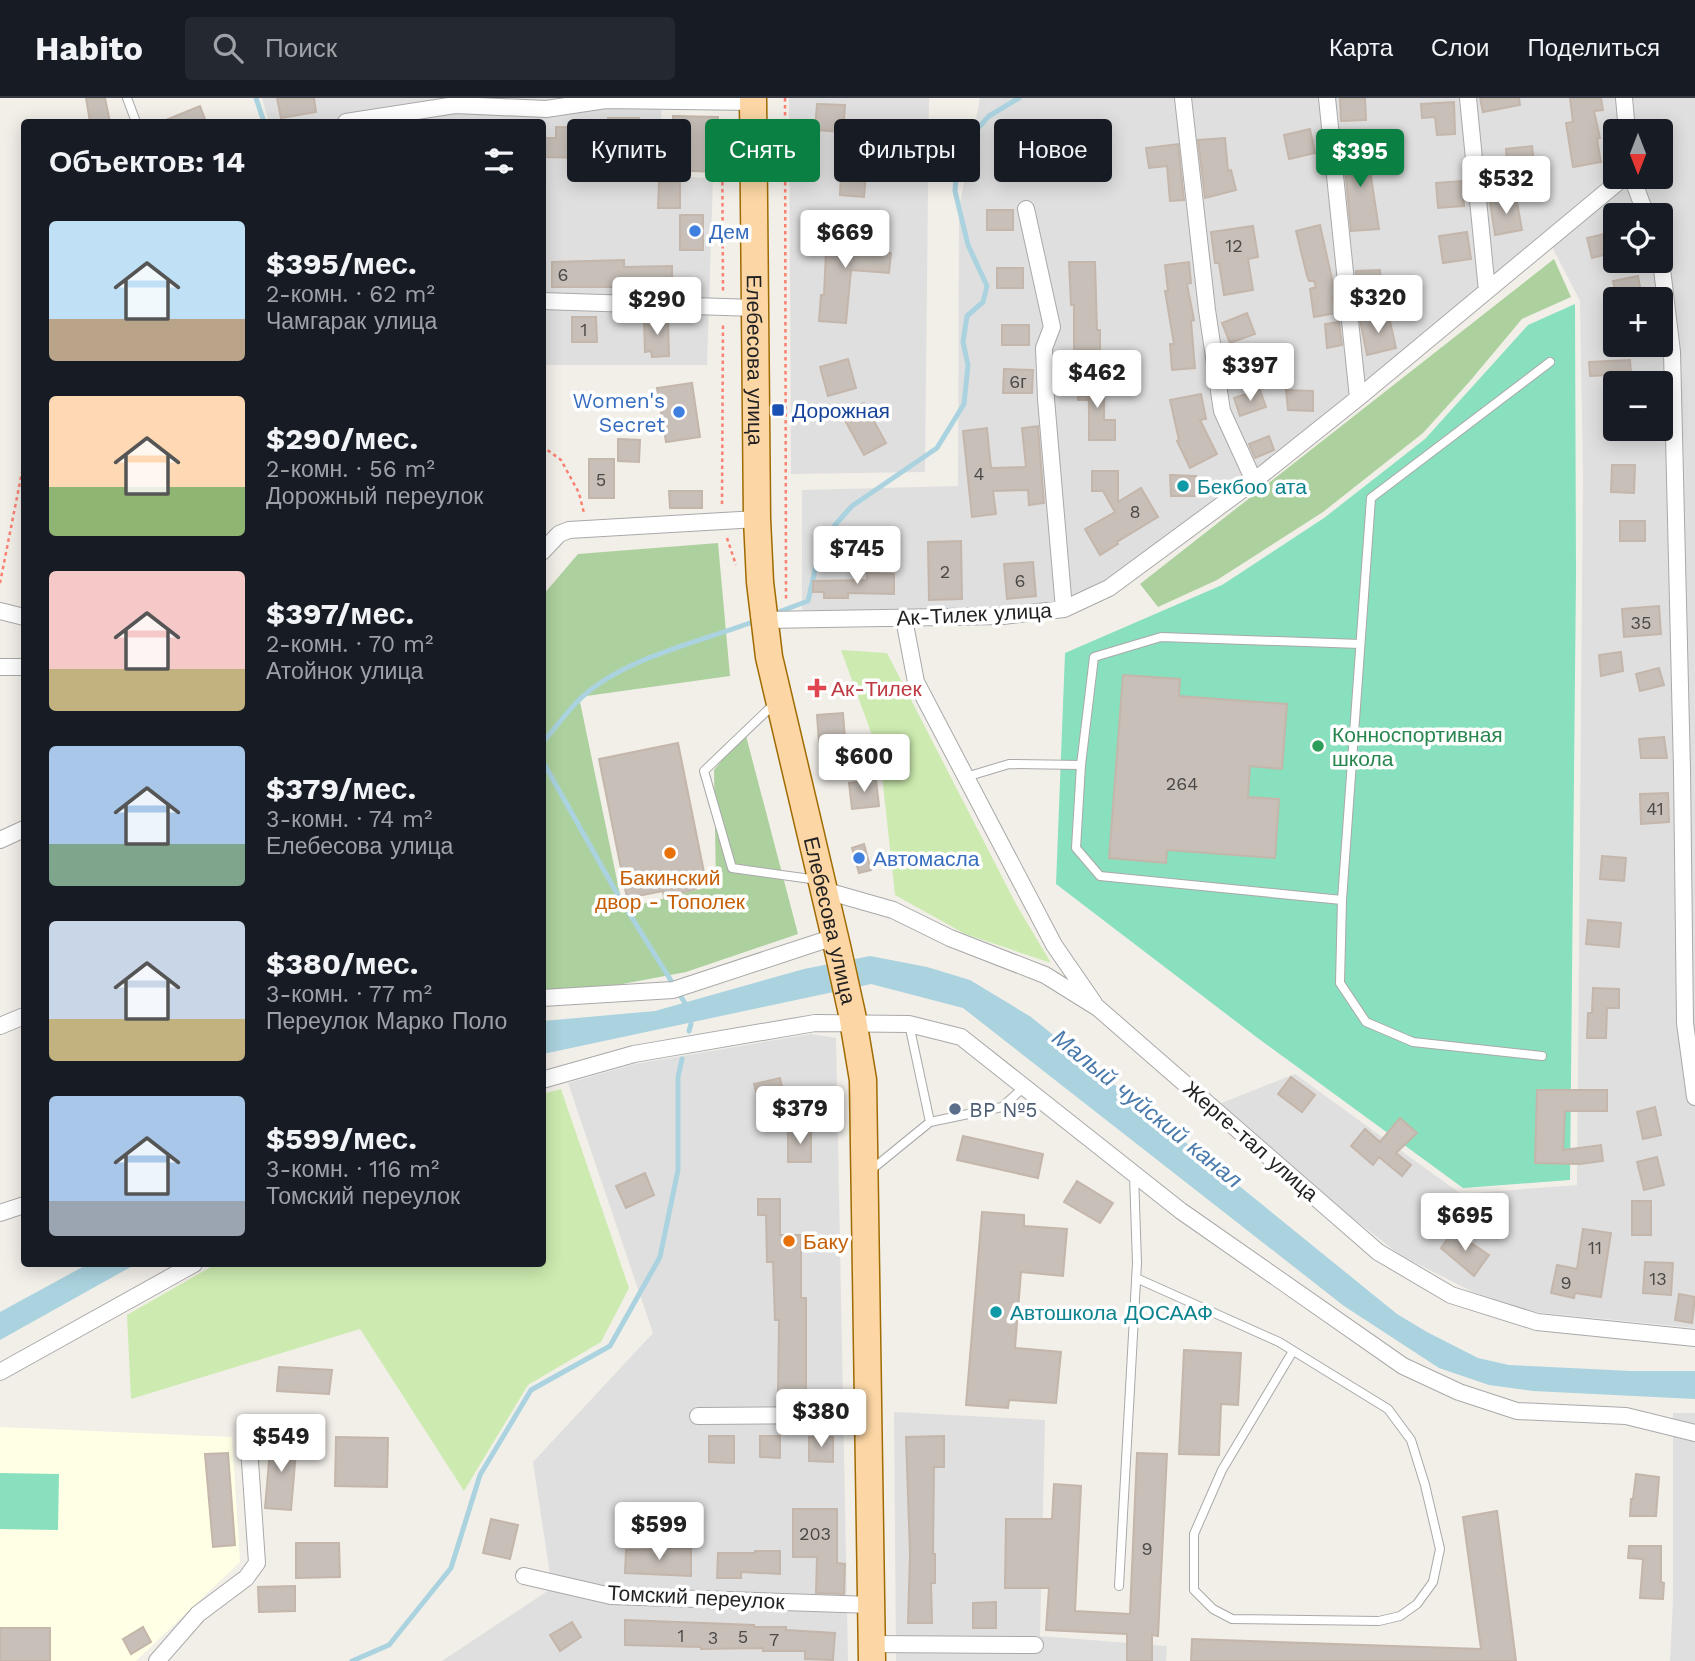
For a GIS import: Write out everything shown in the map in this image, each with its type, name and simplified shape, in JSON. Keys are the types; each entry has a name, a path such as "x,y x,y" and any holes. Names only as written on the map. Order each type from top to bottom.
{"main road":[{"name":"Елебесова улица","path":"753,100 757,519 775,619 769,657 853,1018 863,1080 872,1652"}],"street":[{"path":"1183,98 1207,310 1222,411 1254,481"},
{"path":"1327,98 1358,398"},
{"path":"1468,98 1487,291"},
{"path":"1624,98 1626,119"},
{"path":"365,119 455,105 545,108 606,100 753,100"},
{"name":"Ак-Тилек улица","path":"775,619 1003,616 1064,609 1109,588 1254,481 1610,189"},
{"path":"1026,208 1052,327 1044,348 1044,361 1064,609"},
{"path":"1662,273 1672,352 1685,1023 1695,1097"},
{"path":"546,300 755,308"},
{"path":"546,543 569,530 757,519"},
{"path":"0,611 21,616"},
{"path":"904,619 916,682 1054,945 1098,1008"},
{"path":"0,667 21,667"},
{"path":"0,840 21,830"},
{"name":"Жерге-тал улица","path":"822,885 893,909 950,938 1045,975 1098,1008 1378,1252 1451,1295 1537,1322 1695,1338"},
{"path":"546,998 673,990 822,941 836,943"},
{"path":"0,1026 21,1017"},
{"path":"546,1079 634,1054 853,1018 909,1024 961,1037 1181,1211 1403,1366 1459,1392 1517,1411 1626,1416 1695,1433"},
{"path":"0,1213 21,1206"},
{"path":"0,1372 189,1267"},
{"path":"698,1416 868,1415"},
{"path":"157,1661 198,1614 246,1578 257,1563 249,1447"},
{"name":"Томский переулок","path":"524,1576 611,1595 871,1605"},
{"path":"872,1652 1035,1645"}],"lane":[{"path":"127,98 135,119"},
{"path":"1542,1056 1413,1042 1366,1022 1340,982 1342,900 1371,498 1550,362"},
{"path":"1342,900 1100,876 1076,848 1081,765 1094,657 1161,637 1360,644"},
{"path":"779,700 705,771 732,868 822,885"},
{"path":"967,776 1009,764 1081,765"},
{"path":"909,1024 930,1122"},
{"path":"864,1176 930,1122 1002,1107 1024,1087"},
{"path":"1119,1586 1136,1279 1133,1172"},
{"path":"1136,1279 1279,1342 1388,1409 1411,1440 1440,1549 1433,1583 1418,1604 1400,1616 1379,1620 1232,1619 1213,1609 1194,1590 1194,1534 1222,1470 1293,1351"}],"path":[{"path":"775,619 785,580 785,98"},
{"path":"546,449 561,460 579,493 588,529"},
{"path":"0,583 21,477"}],"shaded area":[{"path":"262,98 661,98 662,119 567,119 567,182 691,182 691,177 705,178 705,182 713,182 707,365 546,365 546,119 268,119"},
{"path":"789,98 929,98 929,119 834,119 834,182 928,182 925,472 791,474 789,182 820,182 820,119 789,119"},
{"path":"980,98 1695,98 1695,1328 1534,1312 1473,1292 1400,1255 1322,1194 1219,1104 1295,1074 1461,1194 1577,1185 1583,475 1580,301 1546,235 1301,438 1112,580 1058,605 980,611 802,610 802,490 958,486 959,209 964,182 980,182 980,119 976,119"},
{"path":"811,1034 836,1038 848,1661 442,1661 552,1588 533,1462 653,1333 568,1083 635,1064"},
{"path":"894,1412 1045,1420 1040,1636 1167,1646 1166,1661 896,1661"},
{"path":"1673,1413 1695,1413 1695,1661 1670,1661 1673,1599"},
{"path":"0,1427 232,1437 240,1562 136,1661 0,1661"}],"green space":[{"path":"1554,259 1571,297 1522,319 1423,433 1323,512 1217,580 1158,607 1140,584"},
{"name":"Конноспортивная школа","path":"1575,304 1576,575 1570,1180 1463,1188 1255,1036 1056,884 1065,653 1222,585 1324,518 1425,439 1528,325"},
{"path":"718,543 730,676 579,697 623,909 716,885 714,770 745,732 798,934 686,972 546,998 546,591 578,554"},
{"path":"841,650 887,653 1016,904 1051,963 965,934 895,895 880,757"},
{"path":"561,1089 629,1288 601,1342 528,1385 464,1491 360,1329 131,1399 127,1315 211,1267 546,1267 546,1093"},
{"path":"0,1473 59,1474 58,1530 0,1529"}],"water":[{"path":"870,956 927,967 970,980 1031,1017 1397,1314 1427,1332 1478,1358 1509,1365 1695,1371 1695,1399 1533,1391 1489,1385 1439,1368 1344,1306 963,1008 871,984 546,1053 546,1021 655,1011 804,969"},
{"path":"82,1267 131,1267 0,1340 0,1312"}],"building":[{"path":"86,98 105,98 109,119 90,119"},
{"path":"277,98 314,98 316,112 281,118"},
{"path":"1340,98 1365,98 1366,120 1341,121"},
{"path":"1480,98 1519,98 1520,105 1483,112"},
{"path":"1570,98 1601,98 1603,110 1594,111 1600,138 1597,139 1601,162 1573,167 1566,123 1573,122"},
{"path":"1454,102 1455,134 1437,135 1435,117 1422,118 1421,104"},
{"path":"817,104 845,105 844,119 834,119 834,131 820,130 820,119 816,119"},
{"path":"200,106 205,119 168,119"},
{"path":"673,116 718,117 705,119 705,172 691,171 691,119 673,119"},
{"path":"608,118 639,119 608,119"},
{"path":"556,127 567,127 567,158 546,157 546,138 556,138"},
{"path":"1310,129 1315,153 1289,159 1284,135"},
{"path":"1225,138 1228,171 1231,170 1236,190 1205,198 1198,140"},
{"path":"1178,144 1184,200 1170,201 1167,166 1149,168 1146,148"},
{"path":"1366,144 1379,229 1351,231 1343,147"},
{"path":"1532,146 1535,171 1508,174 1506,149"},
{"path":"1462,181 1464,206 1438,208 1436,183"},
{"path":"659,182 680,182 680,208 658,208"},
{"path":"841,182 865,182 864,197 840,195"},
{"path":"1516,197 1522,230 1495,235 1490,202"},
{"path":"987,210 1013,210 1013,230 987,230"},
{"path":"680,215 703,215 703,250 680,250"},
{"path":"824,223 852,225 851,248 891,253 889,273 851,270 846,323 819,321 821,295 824,295"},
{"path":"1320,225 1336,297 1333,297 1336,313 1314,317 1310,289 1316,287 1314,281 1309,281 1307,276 1296,231"},
{"path":"1253,226 1258,257 1248,259 1253,290 1224,295 1219,263 1215,263 1211,232"},
{"path":"1467,232 1471,259 1443,263 1439,236"},
{"path":"1603,234 1603,255 1592,258 1587,238"},
{"path":"624,260 624,267 672,266 672,290 647,290 647,287 552,287 552,262"},
{"path":"1069,262 1095,262 1100,350 1074,350 1074,305 1071,305"},
{"path":"1189,262 1191,283 1187,284 1194,320 1191,321 1195,368 1172,370 1170,344 1174,344 1165,291 1168,291 1165,265"},
{"path":"997,268 1023,268 1023,288 997,288"},
{"path":"1380,270 1381,294 1358,296 1356,271"},
{"path":"1638,276 1640,287 1614,287 1613,281"},
{"path":"1247,313 1255,334 1230,343 1222,323"},
{"path":"572,317 596,317 597,342 572,342"},
{"path":"1389,317 1396,348 1367,355 1360,320"},
{"path":"668,319 669,356 652,357 651,351 645,352 644,320"},
{"path":"1339,322 1342,345 1327,348 1325,324"},
{"path":"1002,325 1029,325 1029,345 1002,345"},
{"path":"848,359 856,388 828,396 820,367"},
{"path":"1630,360 1631,371 1603,371 1603,375 1590,376 1589,362"},
{"path":"1004,369 1033,370 1032,393 1003,393"},
{"path":"1078,380 1104,380 1104,420 1115,420 1115,440 1089,440 1089,400 1078,400"},
{"path":"692,383 700,437 666,442 657,388"},
{"path":"1260,390 1266,407 1240,416 1234,398"},
{"path":"1286,390 1313,391 1313,411 1288,410"},
{"path":"1201,394 1206,419 1200,420 1217,454 1190,468 1177,441 1179,440 1170,400"},
{"path":"864,403 886,443 864,455 842,415"},
{"path":"1038,426 1044,503 1029,505 1028,490 993,491 996,514 972,517 963,431 987,428 991,468 1026,467 1022,428"},
{"path":"1269,436 1274,450 1255,458 1249,444"},
{"path":"618,439 640,440 639,462 618,461"},
{"path":"589,459 614,459 614,498 589,498"},
{"path":"1612,465 1635,465 1634,493 1611,492"},
{"path":"1092,471 1118,471 1118,502 1141,488 1158,517 1100,555 1085,529 1115,512 1103,491 1092,491"},
{"name":"Бекбоо ата","path":"1170,475 1196,476 1196,496 1171,496"},
{"path":"669,491 702,491 702,508 670,508"},
{"path":"1620,521 1645,521 1645,541 1620,541"},
{"path":"961,541 962,599 929,600 928,542"},
{"path":"1033,562 1036,596 1007,599 1004,564"},
{"path":"867,573 894,574 894,594 848,593 848,598 824,598 824,592 813,592 813,581 867,580"},
{"path":"1659,606 1661,634 1624,637 1622,609"},
{"path":"1621,652 1623,671 1601,676 1599,655"},
{"path":"1659,668 1664,685 1640,691 1636,674"},
{"path":"1123,675 1180,679 1179,696 1287,704 1282,769 1250,766 1248,797 1279,799 1275,858 1167,850 1166,863 1109,858"},
{"path":"843,713 845,740 819,742 817,715"},
{"path":"1664,737 1667,758 1641,758 1639,739"},
{"path":"678,743 706,882 695,885 696,889 664,898 663,891 627,898 599,759"},
{"path":"876,780 879,806 852,809 849,783"},
{"path":"1668,793 1669,822 1641,824 1640,794"},
{"path":"864,844 871,870 859,873 852,848"},
{"path":"1602,856 1626,858 1624,881 1600,879"},
{"path":"1588,920 1621,923 1619,947 1586,944"},
{"path":"1593,988 1619,989 1619,1008 1607,1008 1606,1038 1587,1038"},
{"path":"1291,1077 1315,1095 1302,1112 1278,1094"},
{"path":"780,1078 789,1117 764,1123 754,1084"},
{"path":"1537,1090 1607,1090 1607,1111 1565,1111 1563,1150 1601,1145 1603,1161 1580,1164 1535,1163"},
{"path":"1655,1107 1661,1135 1643,1139 1637,1112"},
{"path":"1400,1118 1417,1133 1396,1153 1411,1165 1402,1176 1379,1157 1373,1165 1351,1146 1365,1129 1380,1142"},
{"path":"788,1129 811,1129 811,1162 788,1162"},
{"path":"963,1136 1043,1154 1038,1178 957,1160"},
{"path":"1657,1157 1664,1185 1644,1190 1637,1162"},
{"path":"645,1173 654,1195 626,1208 616,1186"},
{"path":"1077,1181 1113,1203 1100,1223 1064,1202"},
{"path":"758,1199 780,1199 780,1235 801,1235 801,1298 806,1298 806,1393 778,1394 779,1320 775,1320 773,1262 767,1262 766,1215 758,1215"},
{"path":"1632,1201 1651,1201 1651,1235 1632,1235"},
{"name":"Автошкола ДОСААФ","path":"982,1212 1024,1215 1024,1226 1067,1229 1063,1276 1021,1272 1015,1348 1061,1352 1056,1403 1009,1400 1008,1408 966,1405"},
{"path":"1583,1229 1611,1233 1601,1297 1575,1293 1574,1298 1551,1293 1557,1265 1577,1269"},
{"path":"1453,1231 1489,1255 1474,1276 1441,1248"},
{"path":"1645,1262 1673,1263 1671,1295 1643,1293"},
{"path":"1679,1294 1695,1297 1692,1323 1675,1320"},
{"path":"1184,1350 1241,1353 1238,1405 1221,1404 1219,1455 1179,1454"},
{"path":"279,1367 332,1370 329,1394 277,1391"},
{"path":"709,1436 734,1436 734,1463 709,1462"},
{"path":"760,1436 780,1436 780,1458 760,1457"},
{"path":"944,1436 944,1467 934,1467 935,1583 931,1583 932,1623 908,1623 910,1554 906,1437"},
{"path":"336,1437 388,1438 387,1487 335,1486"},
{"path":"809,1437 833,1437 833,1462 809,1461"},
{"path":"271,1438 297,1440 291,1510 265,1508"},
{"path":"228,1453 235,1545 213,1547 205,1454"},
{"path":"1137,1453 1167,1454 1158,1636 1152,1635 1152,1661 1127,1661 1127,1634 1046,1630 1049,1588 1005,1588 1006,1519 1052,1519 1054,1484 1081,1486 1075,1611 1130,1614"},
{"path":"1636,1474 1659,1477 1656,1516 1630,1516"},
{"path":"793,1509 837,1509 837,1563 845,1564 844,1594 816,1593 817,1557 793,1557"},
{"path":"1497,1511 1516,1661 1191,1661 1192,1639 1481,1649 1463,1517"},
{"path":"491,1519 518,1525 510,1559 483,1553"},
{"path":"296,1543 339,1543 340,1577 296,1578"},
{"path":"1629,1546 1661,1546 1663,1599 1640,1598 1643,1559 1628,1558"},
{"path":"691,1549 691,1576 625,1573 626,1550"},
{"path":"780,1551 780,1574 741,1572 741,1578 717,1578 718,1553"},
{"path":"295,1586 295,1611 259,1612 258,1587"},
{"path":"996,1602 996,1628 973,1628 973,1603"},
{"path":"625,1620 754,1625 835,1633 833,1660 805,1659 805,1651 625,1645"},
{"path":"572,1622 581,1637 560,1651 550,1635"},
{"path":"143,1627 151,1642 131,1654 123,1639"},
{"path":"0,1628 50,1628 50,1661 0,1661"}],"waterway":[{"path":"256,98 263,119"},
{"path":"773,614 808,601 817,561 835,525 852,506 937,448 964,404 968,365 963,342 967,316 983,302 987,286 968,245 955,191 958,150 989,116 1019,98"},
{"path":"546,738 581,698 620,671 665,652 758,620"},
{"path":"546,767 619,897 688,1008"},
{"path":"689,1031 691,1024"},
{"path":"352,1661 389,1645 451,1568 480,1475 531,1390 610,1346 660,1257 678,1170 678,1077 682,1059"}],"place":[{"name":"Дем","path":"695,231"},
{"name":"Дорожная","path":"778,410"},
{"name":"Women's Secret","path":"679,412"},
{"name":"Бекбоо ата","path":"1183,486"},
{"name":"Ак-Тилек","path":"817,688"},
{"name":"Конноспортивная школа","path":"1318,746"},
{"name":"Бакинский двор - Тополек","path":"670,853"},
{"name":"Автомасла","path":"859,858"},
{"name":"BP №5","path":"955,1109"},
{"name":"Баку","path":"789,1241"},
{"name":"Автошкола ДОСААФ","path":"996,1312"}],"water label":[{"name":"Малый чуйский канал","path":"1147,1109"}]}
